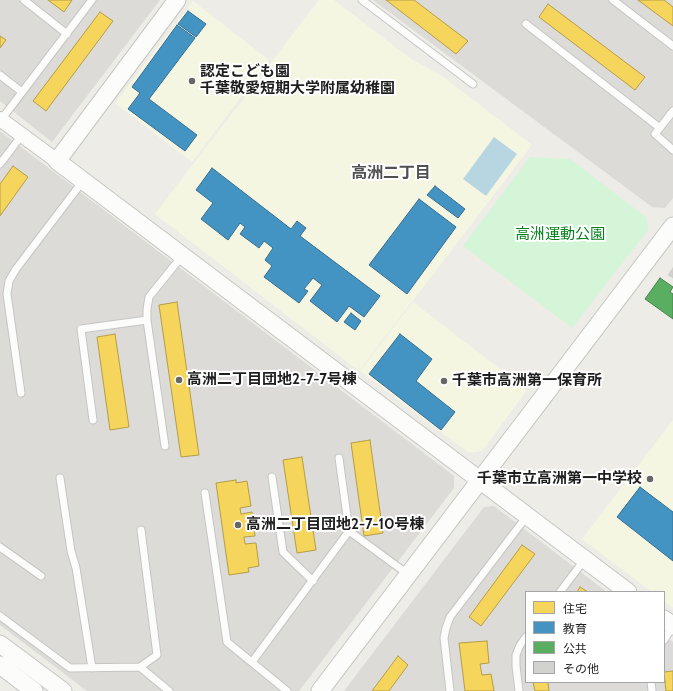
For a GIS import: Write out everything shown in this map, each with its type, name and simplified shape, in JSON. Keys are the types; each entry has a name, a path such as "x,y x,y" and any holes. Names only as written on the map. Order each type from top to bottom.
{"street":[{"path":"57,161 178,0"},
{"path":"0,119 627,591"},
{"path":"320,691 481,481 673,226"},
{"path":"665,620 673,626"},
{"path":"0,644 63,691"},
{"path":"0,665 34,691"}],"lane":[{"path":"24,0 67,34"},
{"path":"0,119 92,0"},
{"path":"362,0 473,84"},
{"path":"613,0 673,46"},
{"path":"526,24 660,128"},
{"path":"0,75 22,92"},
{"path":"673,111 655,134 673,150"},
{"path":"0,164 22,135"},
{"path":"21,393 7,294 9,281 83,181"},
{"path":"165,446 147,320 149,297 182,255"},
{"path":"93,420 81,329 147,320"},
{"path":"339,458 350,531 409,575"},
{"path":"272,477 283,552 313,581"},
{"path":"60,478 71,551 76,568 92,668"},
{"path":"205,493 227,642 287,691"},
{"path":"450,691 444,638 450,617 527,516"},
{"path":"0,616 70,668 140,668 157,655 141,530"},
{"path":"252,662 350,531"},
{"path":"0,547 41,576"},
{"path":"561,591 585,559"},
{"path":"665,638 673,626"},
{"path":"519,691 516,655 520,645 525,638"},
{"path":"140,668 169,691"}],"shaded area":[{"path":"0,0 160,0 52,142 0,101"},
{"path":"319,0 334,0 411,59 442,76 532,145 359,371 155,214"},
{"path":"373,0 673,0 673,198 665,208 652,207"},
{"name":"認定こども園 千葉敬愛短期大学附属幼稚園","path":"193,1 269,60 192,162 115,103"},
{"path":"0,131 454,476 454,488 299,691 87,691 0,625"},
{"name":"千葉市高洲第一保育所","path":"413,302 527,390 482,451 469,453 360,371"},
{"name":"千葉市立高洲第一中学校","path":"673,420 673,608 665,602 665,591 651,591 582,539"},
{"path":"494,506 606,591 525,591 525,683 665,683 665,636 673,642 673,691 344,691 484,507"}],"green space":[{"name":"高洲運動公園","path":"530,157 570,159 646,217 648,230 572,328 463,246"}],"water":[{"path":"494,137 517,154 486,196 463,179"}],"building: 住宅":[{"path":"48,0 72,0 64,12"},
{"path":"386,0 414,0 468,41 456,54"},
{"path":"638,0 664,0 673,7 673,26"},
{"path":"548,4 645,77 635,90 539,17"},
{"path":"100,12 113,21 46,111 33,101"},
{"path":"0,36 6,40 0,48"},
{"path":"13,166 28,177 0,216 0,184"},
{"name":"高洲二丁目団地2-7-7号棟","path":"177,302 199,455 181,457 159,305"},
{"path":"115,334 129,427 110,430 97,337"},
{"path":"370,440 383,533 364,536 351,443"},
{"path":"302,457 316,550 297,553 283,460"},
{"name":"高洲二丁目団地2-7-10号棟","path":"236,480 236,483 247,481 251,506 240,508 241,514 252,512 255,536 244,537 245,544 256,543 259,566 248,568 249,572 229,575 216,483"},
{"path":"522,545 535,554 481,626 469,617"},
{"path":"580,587 586,591 578,591"},
{"path":"487,641 489,663 480,664 482,675 491,674 494,691 465,691 459,643"},
{"path":"398,656 408,665 389,691 372,691"},
{"path":"673,671 673,691 666,691 665,672"},
{"path":"533,683 548,683 549,691 535,691"}],"building: 教育":[{"path":"188,11 206,24 196,37 178,24"},
{"path":"177,25 195,38 149,99 197,135 185,151 128,109 140,93 132,87"},
{"path":"212,168 291,229 297,221 306,228 300,236 380,296 364,317 349,306 337,322 310,301 322,285 313,278 304,289 308,291 299,303 264,277 272,266 265,260 273,248 264,241 259,248 240,234 245,227 240,223 228,240 201,219 213,203 196,190"},
{"path":"435,186 465,209 458,218 427,195"},
{"path":"419,199 456,227 407,294 369,265"},
{"path":"351,313 361,321 355,330 344,322"},
{"path":"400,334 432,359 416,381 455,412 441,430 369,374"},
{"path":"640,487 673,512 673,561 617,517"}],"building: 公共":[{"path":"660,278 673,287 670,292 673,294 673,319 645,299"}],"building: その他":[{"path":"673,268 673,278 668,275"}],"place":[{"name":"認定こども園 千葉敬愛短期大学附属幼稚園","path":"192,81"},
{"name":"高洲二丁目団地2-7-7号棟","path":"179,380"},
{"name":"千葉市高洲第一保育所","path":"444,381"},
{"name":"千葉市立高洲第一中学校","path":"650,479"},
{"name":"高洲二丁目団地2-7-10号棟","path":"238,525"}],"district":[{"name":"高洲二丁目","path":"391,173"}]}
